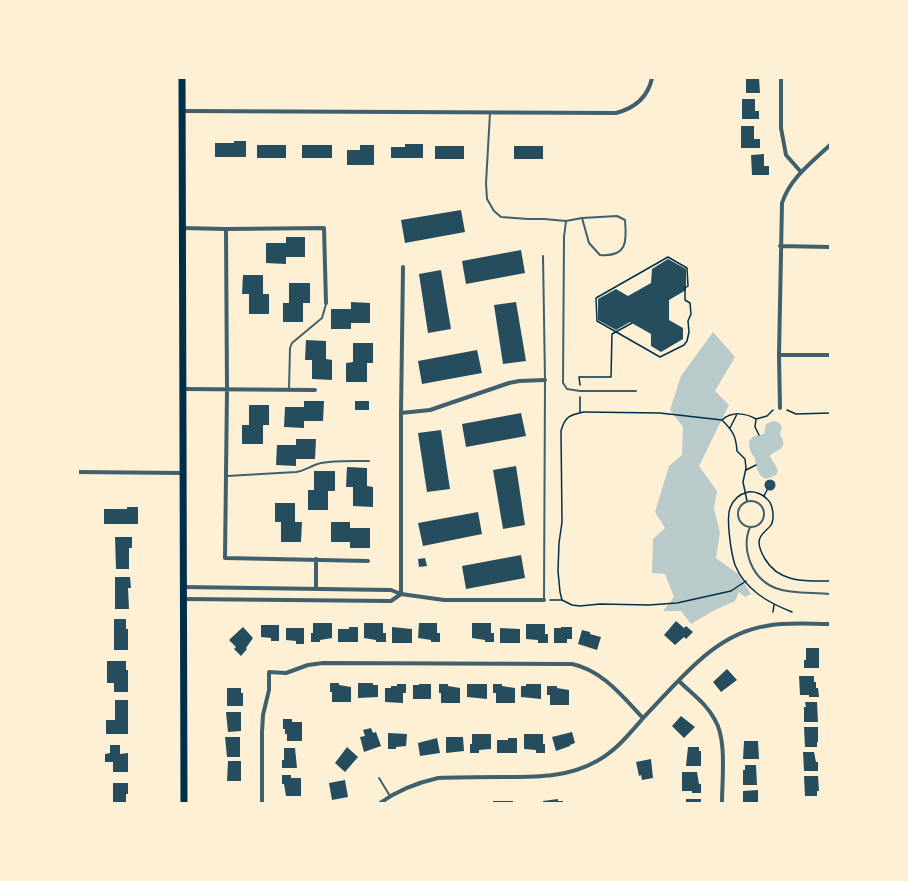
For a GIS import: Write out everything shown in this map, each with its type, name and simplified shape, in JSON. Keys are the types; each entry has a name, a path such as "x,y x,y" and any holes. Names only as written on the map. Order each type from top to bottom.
{"main road":[{"path":"182,78 184,803"}],"street":[{"path":"183,111 616,113 632,108 639,102 649,88 652,78"},
{"path":"781,78 781,128 786,155 801,172"},
{"path":"780,408 780,246 782,203 785,192 801,172 830,145"},
{"path":"182,228 324,228 326,303"},
{"path":"226,229 227,390 225,558 368,561"},
{"path":"780,246 830,246"},
{"path":"401,594 403,268"},
{"path":"779,355 830,355"},
{"path":"401,413 430,410 509,383 518,381 545,380"},
{"path":"183,390 315,390"},
{"path":"78,472 183,473"},
{"path":"316,559 316,588"},
{"path":"183,587 391,590 401,594 444,600 544,600"},
{"path":"183,599 391,601 401,594"},
{"path":"380,803 390,796 414,784 438,778 540,777 571,772 596,762 623,742 679,681 713,648 736,634 767,625 830,624"},
{"path":"262,803 262,732 263,715 269,690 269,672 286,673 308,665 323,663 572,664 584,667 596,673 644,718"},
{"path":"679,681 709,711 718,726 722,745 722,803"}],"lane":[{"path":"490,113 486,183 488,200 494,211 501,217 566,221 582,218 617,216 625,220 627,237 622,249 612,256 600,255 589,242 582,218"},
{"path":"566,221 564,237 563,383 567,389 580,391 636,391"},
{"path":"543,256 545,380 544,600"},
{"path":"289,390 290,348 292,343 322,318 326,303"},
{"path":"226,476 296,472 303,471 318,464 329,462 369,461"},
{"path":"754,500 764,509 765,516 762,522 757,526 750,527 743,525 739,519 738,511 741,505 747,501 754,500"},
{"path":"750,527 747,545 749,557 753,568 760,578 772,586 785,591 830,594"},
{"path":"379,778 390,796"}],"path":[{"path":"668,257 687,268 688,286 685,288 685,300 690,304 691,314 688,322 689,332 687,341 684,345 660,357 616,332 597,321 596,298 668,257"},
{"path":"580,413 579,378 611,378 612,334 632,323"},
{"path":"722,420 728,415 737,414 748,415 756,419 768,416 774,409 780,408 796,414 830,413"},
{"path":"562,600 558,571 559,543 562,522 561,431 564,422 572,415 580,413 660,413 722,420 730,428 736,439 737,451 745,458 746,470 744,482 747,501"},
{"path":"730,428 737,414"},
{"path":"756,419 755,427 759,435"},
{"path":"746,470 756,465"},
{"path":"764,496 767,490"},
{"path":"792,612 774,604 754,591 740,574 733,557 730,544 730,508 739,496 752,492 764,496 772,505 773,515 771,524 759,541 762,554 769,566 780,575 797,580 830,581"},
{"path":"544,600 562,600 572,605 580,606 600,604 649,605 677,603 731,591 746,581"},
{"path":"773,612 774,604"}],"shaded area":[{"path":"713,332 735,357 715,391 729,405 699,466 717,491 714,508 720,533 716,558 738,574 751,594 745,597 739,592 735,601 715,610 691,624 681,611 663,611 674,597 665,574 652,573 653,539 665,528 655,512 669,466 682,455 683,427 670,410 681,376"},
{"path":"773,421 778,422 782,427 780,435 784,443 781,448 770,456 777,467 777,473 765,479 757,470 755,458 751,453 749,444 751,438 754,436 764,434 766,424"}],"building":[{"path":"746,78 759,78 760,93 746,93"},
{"path":"742,99 755,99 755,111 759,111 759,119 742,119"},
{"path":"741,126 754,126 754,139 760,139 760,148 741,148"},
{"path":"234,141 246,141 246,157 215,157 215,143 234,143"},
{"path":"405,144 423,144 423,158 391,158 391,147 405,147"},
{"path":"257,145 286,145 286,158 257,158"},
{"path":"302,145 332,145 332,158 302,158"},
{"path":"360,145 374,145 374,165 347,165 347,150 360,150"},
{"path":"435,146 464,146 464,159 435,159"},
{"path":"514,146 543,146 543,159 514,159"},
{"path":"764,154 764,166 769,166 769,175 752,175 751,155"},
{"path":"461,210 465,232 405,243 401,220"},
{"path":"286,237 305,237 305,257 286,257 286,264 266,263 266,243 286,243"},
{"path":"521,250 525,273 466,284 462,261"},
{"path":"668,259 686,269 686,290 669,300 669,320 683,328 683,339 661,352 651,346 651,334 630,322 616,330 598,320 598,299 616,289 628,296 651,283 652,269"},
{"path":"441,270 451,329 428,333 419,274"},
{"path":"243,275 263,275 263,294 269,294 269,314 249,314 249,294 242,294"},
{"path":"289,283 310,283 310,303 303,303 303,322 283,322 283,303 289,303"},
{"path":"351,302 370,303 370,323 351,323 351,329 331,329 331,309 351,309"},
{"path":"516,302 526,361 503,364 494,305"},
{"path":"306,340 326,341 326,359 332,360 332,380 312,379 312,360 305,360"},
{"path":"353,343 373,343 373,363 367,363 367,382 346,382 346,363 353,362"},
{"path":"477,350 482,373 422,384 418,361"},
{"path":"304,401 324,401 323,421 304,421 304,428 284,427 285,407 304,407"},
{"path":"355,401 369,401 369,410 355,410"},
{"path":"249,405 269,405 269,425 263,425 263,444 242,444 242,425 249,425"},
{"path":"521,413 526,436 466,447 462,424"},
{"path":"441,430 450,489 427,492 418,433"},
{"path":"296,439 316,439 315,459 296,459 296,466 276,465 277,445 296,445"},
{"path":"516,466 525,525 503,529 493,470"},
{"path":"347,467 367,468 367,486 373,487 373,507 353,506 353,487 346,487"},
{"path":"314,471 335,471 335,491 328,491 328,510 308,510 308,490 314,490"},
{"path":"768,480 772,480 774,481 774,489 768,490 765,487 765,483"},
{"path":"275,503 295,503 295,522 302,522 301,542 281,542 281,522 275,522"},
{"path":"127,507 138,507 138,524 104,524 104,509 127,509"},
{"path":"478,512 482,534 423,546 418,523"},
{"path":"331,522 350,522 350,528 370,528 370,548 350,548 350,542 331,542"},
{"path":"115,537 132,537 132,548 129,548 129,569 116,569"},
{"path":"521,555 525,578 466,589 462,566"},
{"path":"425,558 427,566 419,567 418,559"},
{"path":"115,577 130,577 131,588 128,588 129,609 115,609"},
{"path":"114,619 126,619 126,629 128,629 128,650 114,650"},
{"path":"676,621 684,628 686,626 693,632 686,639 684,637 675,645 664,635"},
{"path":"313,623 332,623 332,638 320,640 320,642 311,642"},
{"path":"364,623 383,623 383,633 386,633 386,642 376,642 376,640 364,638"},
{"path":"419,623 437,623 437,633 440,633 440,642 431,642 431,640 418,638"},
{"path":"472,623 491,623 491,633 494,633 494,642 485,642 485,640 472,638"},
{"path":"526,624 545,624 545,634 548,634 548,643 538,643 538,640 526,639"},
{"path":"261,625 279,625 279,641 271,641 271,638 261,637"},
{"path":"243,627 253,638 241,656 234,649 236,647 229,640"},
{"path":"349,627 358,627 358,642 338,642 338,629 349,629"},
{"path":"392,627 412,629 412,643 392,643"},
{"path":"572,627 572,639 567,639 567,643 554,643 554,628"},
{"path":"286,628 304,628 304,644 296,644 296,641 286,640"},
{"path":"500,628 520,629 520,643 500,643"},
{"path":"582,630 601,637 597,650 578,644"},
{"path":"806,648 819,648 819,668 804,668"},
{"path":"107,661 126,661 126,670 128,670 128,692 114,692 114,683 107,683"},
{"path":"727,669 737,680 721,692 713,682"},
{"path":"799,676 814,676 814,682 816,682 816,688 818,688 819,697 800,695"},
{"path":"330,683 339,683 339,685 351,687 351,702 332,702"},
{"path":"358,683 373,683 373,685 378,685 378,697 358,698"},
{"path":"397,684 406,684 406,693 403,693 403,703 385,702 385,688 397,686"},
{"path":"431,684 431,699 413,699 413,685"},
{"path":"439,684 448,684 448,686 460,688 460,703 441,703"},
{"path":"467,684 487,684 487,699 467,697"},
{"path":"493,684 502,684 502,686 515,688 515,703 496,703 496,693 493,693"},
{"path":"526,684 541,684 541,699 521,697 521,686 526,686"},
{"path":"547,686 557,686 557,688 569,690 569,705 550,705 550,695 547,695"},
{"path":"227,688 241,688 241,693 243,693 243,706 227,706"},
{"path":"115,700 128,700 128,734 106,734 106,720 115,720"},
{"path":"805,702 817,702 818,722 804,722 804,707 806,707"},
{"path":"226,712 241,712 241,731 228,732"},
{"path":"681,716 695,727 684,738 672,726"},
{"path":"283,719 292,719 292,722 302,722 302,741 287,741 287,734 285,734 285,729 283,729"},
{"path":"804,727 818,727 817,747 805,747"},
{"path":"371,728 373,733 376,732 381,746 364,752 360,737 365,736 363,730"},
{"path":"572,732 575,743 556,751 552,737"},
{"path":"388,733 407,734 406,746 396,747 396,749 388,749"},
{"path":"472,734 491,734 491,749 479,750 479,753 470,753"},
{"path":"524,734 543,734 545,753 536,753 536,750 524,749"},
{"path":"225,737 240,737 240,757 227,757"},
{"path":"446,737 463,737 464,751 446,753"},
{"path":"437,738 440,753 420,756 418,743"},
{"path":"508,738 517,738 517,753 497,753 497,740 508,740"},
{"path":"744,741 758,741 759,759 743,759"},
{"path":"110,745 120,745 120,754 128,753 128,772 113,772 113,762 105,762 105,754 110,753"},
{"path":"347,747 358,757 345,772 335,763"},
{"path":"688,747 699,747 699,751 701,751 701,766 686,766"},
{"path":"284,748 295,748 297,768 282,768"},
{"path":"803,752 814,752 816,762 818,762 818,771 804,771"},
{"path":"651,759 653,778 642,780 641,775 639,776 636,762"},
{"path":"228,761 241,761 241,781 227,781"},
{"path":"745,765 756,765 757,785 743,785 743,770 745,770"},
{"path":"682,772 697,772 699,784 701,784 701,793 682,791"},
{"path":"282,775 291,775 291,778 301,778 301,796 286,796 284,784 282,784"},
{"path":"804,776 818,776 819,791 817,791 817,796 805,796"},
{"path":"345,780 348,797 332,800 329,783"},
{"path":"113,783 128,783 126,803 113,803"},
{"path":"758,790 758,803 743,803 743,791"},
{"path":"558,799 558,801 563,801 563,803 543,803 543,801"},
{"path":"686,799 701,799 701,803 686,803"},
{"path":"493,801 513,801 513,803 493,803"}]}
